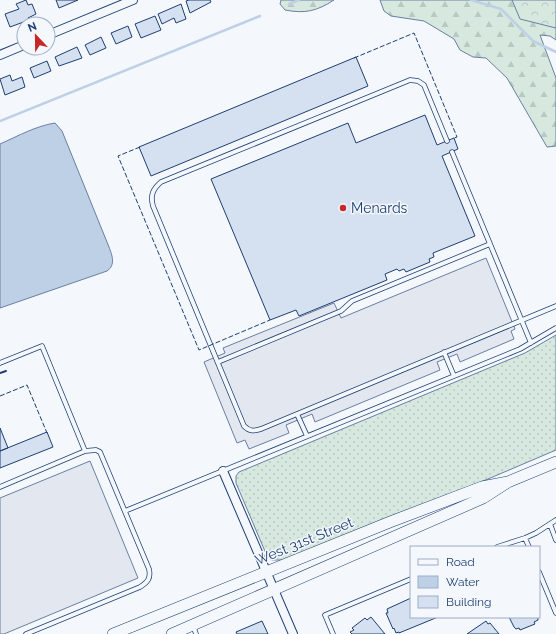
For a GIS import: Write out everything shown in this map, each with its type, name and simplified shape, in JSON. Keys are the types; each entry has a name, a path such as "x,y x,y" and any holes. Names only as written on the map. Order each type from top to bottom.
{"main road":[{"name":"West 31st Street","path":"172,634 194,630 274,590 483,498 508,482 556,462"},
{"name":"West 31st Street","path":"114,634 390,522 482,487 508,482"},
{"path":"134,634 161,615"}],"street":[{"path":"56,32 133,0"},
{"path":"0,54 16,48"},
{"path":"223,471 293,634"}],"lane":[{"path":"447,141 424,85 418,81 410,80 161,182 156,186 152,192 151,198 153,206 244,426 248,430 254,431 556,306"},
{"path":"452,152 531,343"},
{"path":"218,362 341,311 352,301 490,244"},
{"path":"125,511 454,376 531,343 556,328"},
{"path":"0,363 42,346 85,451"},
{"path":"444,352 454,376"},
{"path":"297,414 307,436"},
{"path":"0,487 85,451 92,450 100,452 149,569 149,579 145,584 26,634"},
{"path":"500,546 525,538 556,520"},
{"path":"550,524 556,540"},
{"path":"525,538 529,546"},
{"path":"540,574 556,613"},
{"path":"333,634 325,615 410,579"}],"green space":[{"path":"281,0 334,0 311,11 299,12 285,10 280,4"},
{"path":"380,0 556,0 556,40 550,36 540,35 556,78 556,146 547,147 507,78 486,58 473,57 460,50 454,39 424,21 391,16 384,11"},
{"path":"512,0 556,0 556,28 520,19"},
{"path":"556,335 556,450 488,479 283,560 272,560 267,556 236,483 236,476 239,472 525,353"}],"shaded area":[{"path":"486,258 515,329 511,331 514,339 460,362 457,354 437,362 440,370 315,422 312,414 286,425 289,433 249,449 245,440 237,443 204,362 225,353 223,348 334,303 341,318"},
{"path":"90,461 138,578 4,634 0,634 0,498"}],"water":[{"path":"55,123 62,131 109,247 112,266 107,271 0,308 0,144 34,129"}],"building":[{"path":"26,0 28,5 32,4 36,14 32,16 16,16 16,25 10,27 5,14 19,9 16,4"},
{"path":"56,0 78,0 59,8"},
{"path":"210,0 211,2 190,13 186,1"},
{"path":"181,4 186,19 176,23 174,18 162,24 158,14"},
{"path":"155,16 161,30 141,38 135,24"},
{"path":"128,26 132,37 116,44 111,33"},
{"path":"101,37 106,48 90,55 85,45"},
{"path":"77,47 82,58 59,66 55,57"},
{"path":"356,57 368,86 151,176 139,147"},
{"path":"47,61 51,71 34,78 30,68"},
{"path":"10,75 12,81 22,77 25,87 5,95 0,79"},
{"name":"Menards","path":"425,115 437,145 454,138 458,149 442,156 475,236 433,253 434,257 429,259 430,262 406,272 404,269 399,271 397,269 385,274 387,280 299,316 296,310 270,320 211,179 348,123 356,143"},
{"path":"0,428 8,448 0,451"},
{"path":"47,432 53,447 0,468 0,451"},
{"path":"410,598 410,618 436,618 396,633 386,613 388,613 387,609"},
{"path":"371,617 385,634 352,634 350,632 354,630 352,628 365,618 367,620"},
{"path":"510,618 538,618 538,620 534,622 535,624 520,630 519,628 516,629"},
{"path":"262,621 268,634 237,634 236,632"},
{"path":"486,621 488,624 490,623 499,634 467,634"}],"waterway":[{"path":"289,4 299,0"},
{"path":"471,0 501,9 533,41 556,52"},
{"path":"0,121 260,16"}],"fence":[{"path":"354,58 414,33 457,137 454,138"},
{"path":"140,147 118,156 199,350 270,320"},
{"path":"0,396 27,385 47,433"}],"wall":[{"path":"0,373 6,371"}],"place":[{"name":"Menards","path":"343,208"}]}
